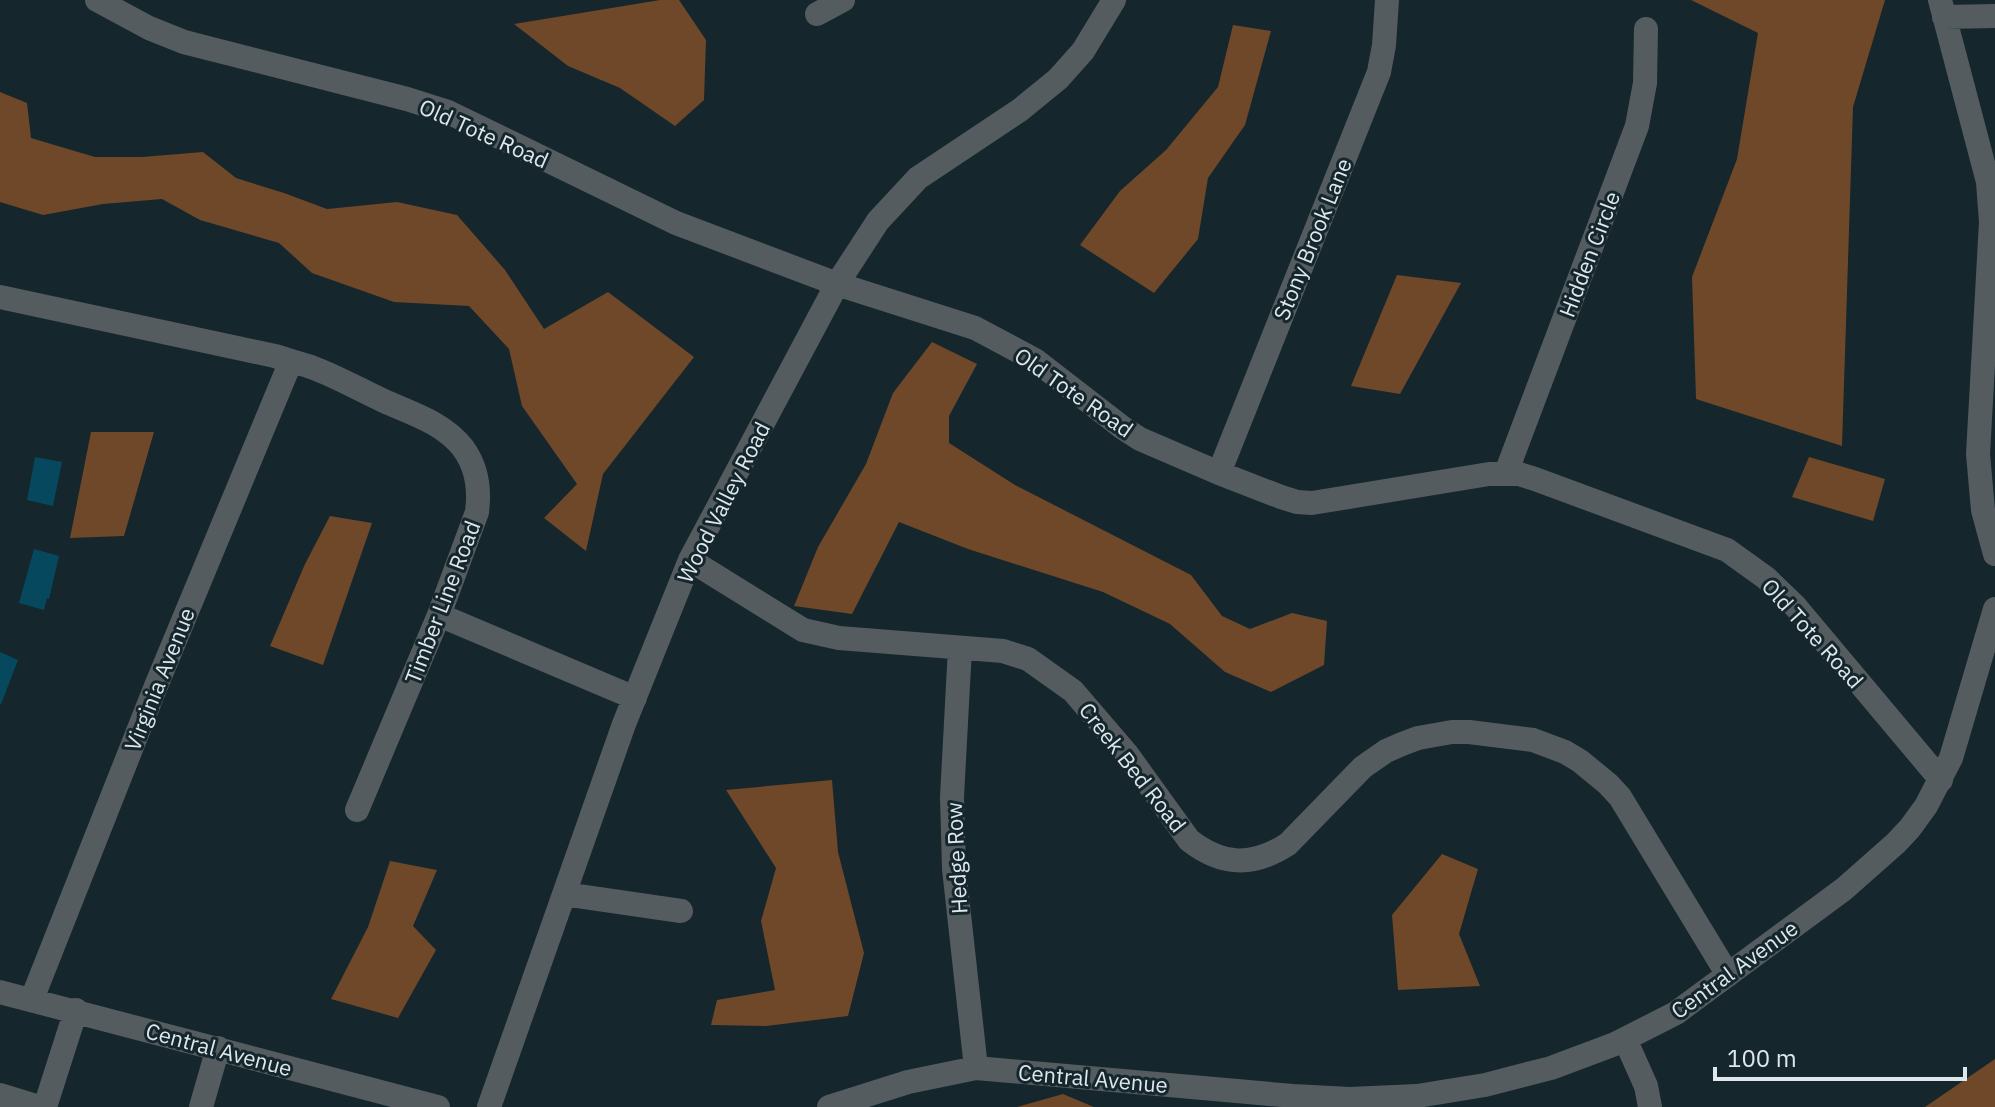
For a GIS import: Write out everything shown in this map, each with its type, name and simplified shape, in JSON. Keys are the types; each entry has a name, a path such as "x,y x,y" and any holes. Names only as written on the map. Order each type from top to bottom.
{"street":[{"name":"Old Tote Road","path":"97,0 184,42 448,112 676,223 837,284 975,328 1035,360 1140,439 1281,497 1312,503 1506,473 1535,479 1727,550 1766,578 1795,606 1941,780"},
{"path":"817,14 843,0"},
{"name":"Wood Valley Road","path":"489,1107 635,698 690,560 837,284 878,221 918,178 1020,110 1058,79 1083,51 1114,0"},
{"name":"Stony Brook Lane","path":"1219,473 1379,72 1387,0"},
{"path":"1995,16 1942,9 1988,182 1990,202 1978,454 1983,510 1995,554"},
{"name":"Hidden Circle","path":"1506,473 1637,126 1645,83 1646,29"},
{"name":"Timber Line Road","path":"0,297 311,367 433,424 452,436 463,448 472,463 478,487 477,512 439,615 357,810"},
{"name":"Virginia Avenue","path":"32,999 156,686 291,361"},
{"name":"Creek Bed Road","path":"690,560 803,630 839,638 1003,651 1028,659 1073,691 1127,754 1189,840 1215,856 1230,860 1261,858 1288,844 1363,767 1386,751 1410,741 1435,734 1469,732 1533,740 1548,745 1588,767 1620,797 1728,975"},
{"name":"Central Avenue","path":"829,1107 908,1082 976,1068 1293,1096 1349,1099 1417,1096 1485,1085 1551,1068 1625,1039 1676,1013 1844,889 1896,843 1926,806 1951,758 1995,609"},
{"path":"439,615 635,698"},
{"name":"Hedge Row","path":"960,648 952,797 954,869 976,1068"},
{"path":"564,894 681,911"},
{"name":"Central Avenue","path":"0,992 438,1107"},
{"path":"0,1095 42,1107 76,1010"},
{"path":"1625,1039 1646,1086 1650,1107"},
{"path":"201,1107 218,1048"}],"shaded area":[{"path":"660,0 679,0 706,40 704,100 675,126 620,88 568,66 514,24"},
{"path":"1691,0 1885,0 1853,107 1842,446 1696,399 1692,277 1737,159 1758,33"},
{"path":"1233,25 1271,31 1245,125 1208,178 1198,239 1154,293 1080,245 1120,191 1166,150 1218,87"},
{"path":"0,92 27,103 31,138 95,157 203,152 236,178 327,209 397,202 457,215 505,270 544,329 608,292 694,357 603,474 586,551 544,518 577,484 522,406 509,349 469,306 394,302 312,273 279,243 200,220 162,199 103,204 43,215 0,202"},
{"path":"1397,275 1461,283 1400,394 1351,386"},
{"path":"932,342 977,364 949,416 949,443 1015,485 1191,575 1222,616 1250,629 1292,613 1327,621 1324,665 1271,692 1225,672 1170,624 1103,592 968,549 899,522 852,614 794,606 818,547 866,464 893,393"},
{"path":"91,432 154,432 124,536 70,538"},
{"path":"1809,457 1885,479 1873,521 1792,497"},
{"path":"330,516 372,523 323,665 270,646 305,564"},
{"path":"832,780 838,852 864,953 848,1016 766,1026 711,1025 717,1000 775,990 761,921 776,868 726,790"},
{"path":"1442,854 1478,869 1459,934 1480,986 1398,990 1392,915"},
{"path":"390,861 437,870 413,926 436,950 398,1018 331,999 368,927"},
{"path":"1995,1059 1995,1107 1925,1107"},
{"path":"1063,1094 1094,1107 1017,1107"}],"building":[{"path":"35,457 62,462 53,506 27,500"},
{"path":"34,549 59,556 44,610 19,603"},
{"path":"0,652 18,660 1,704 0,704"}]}
